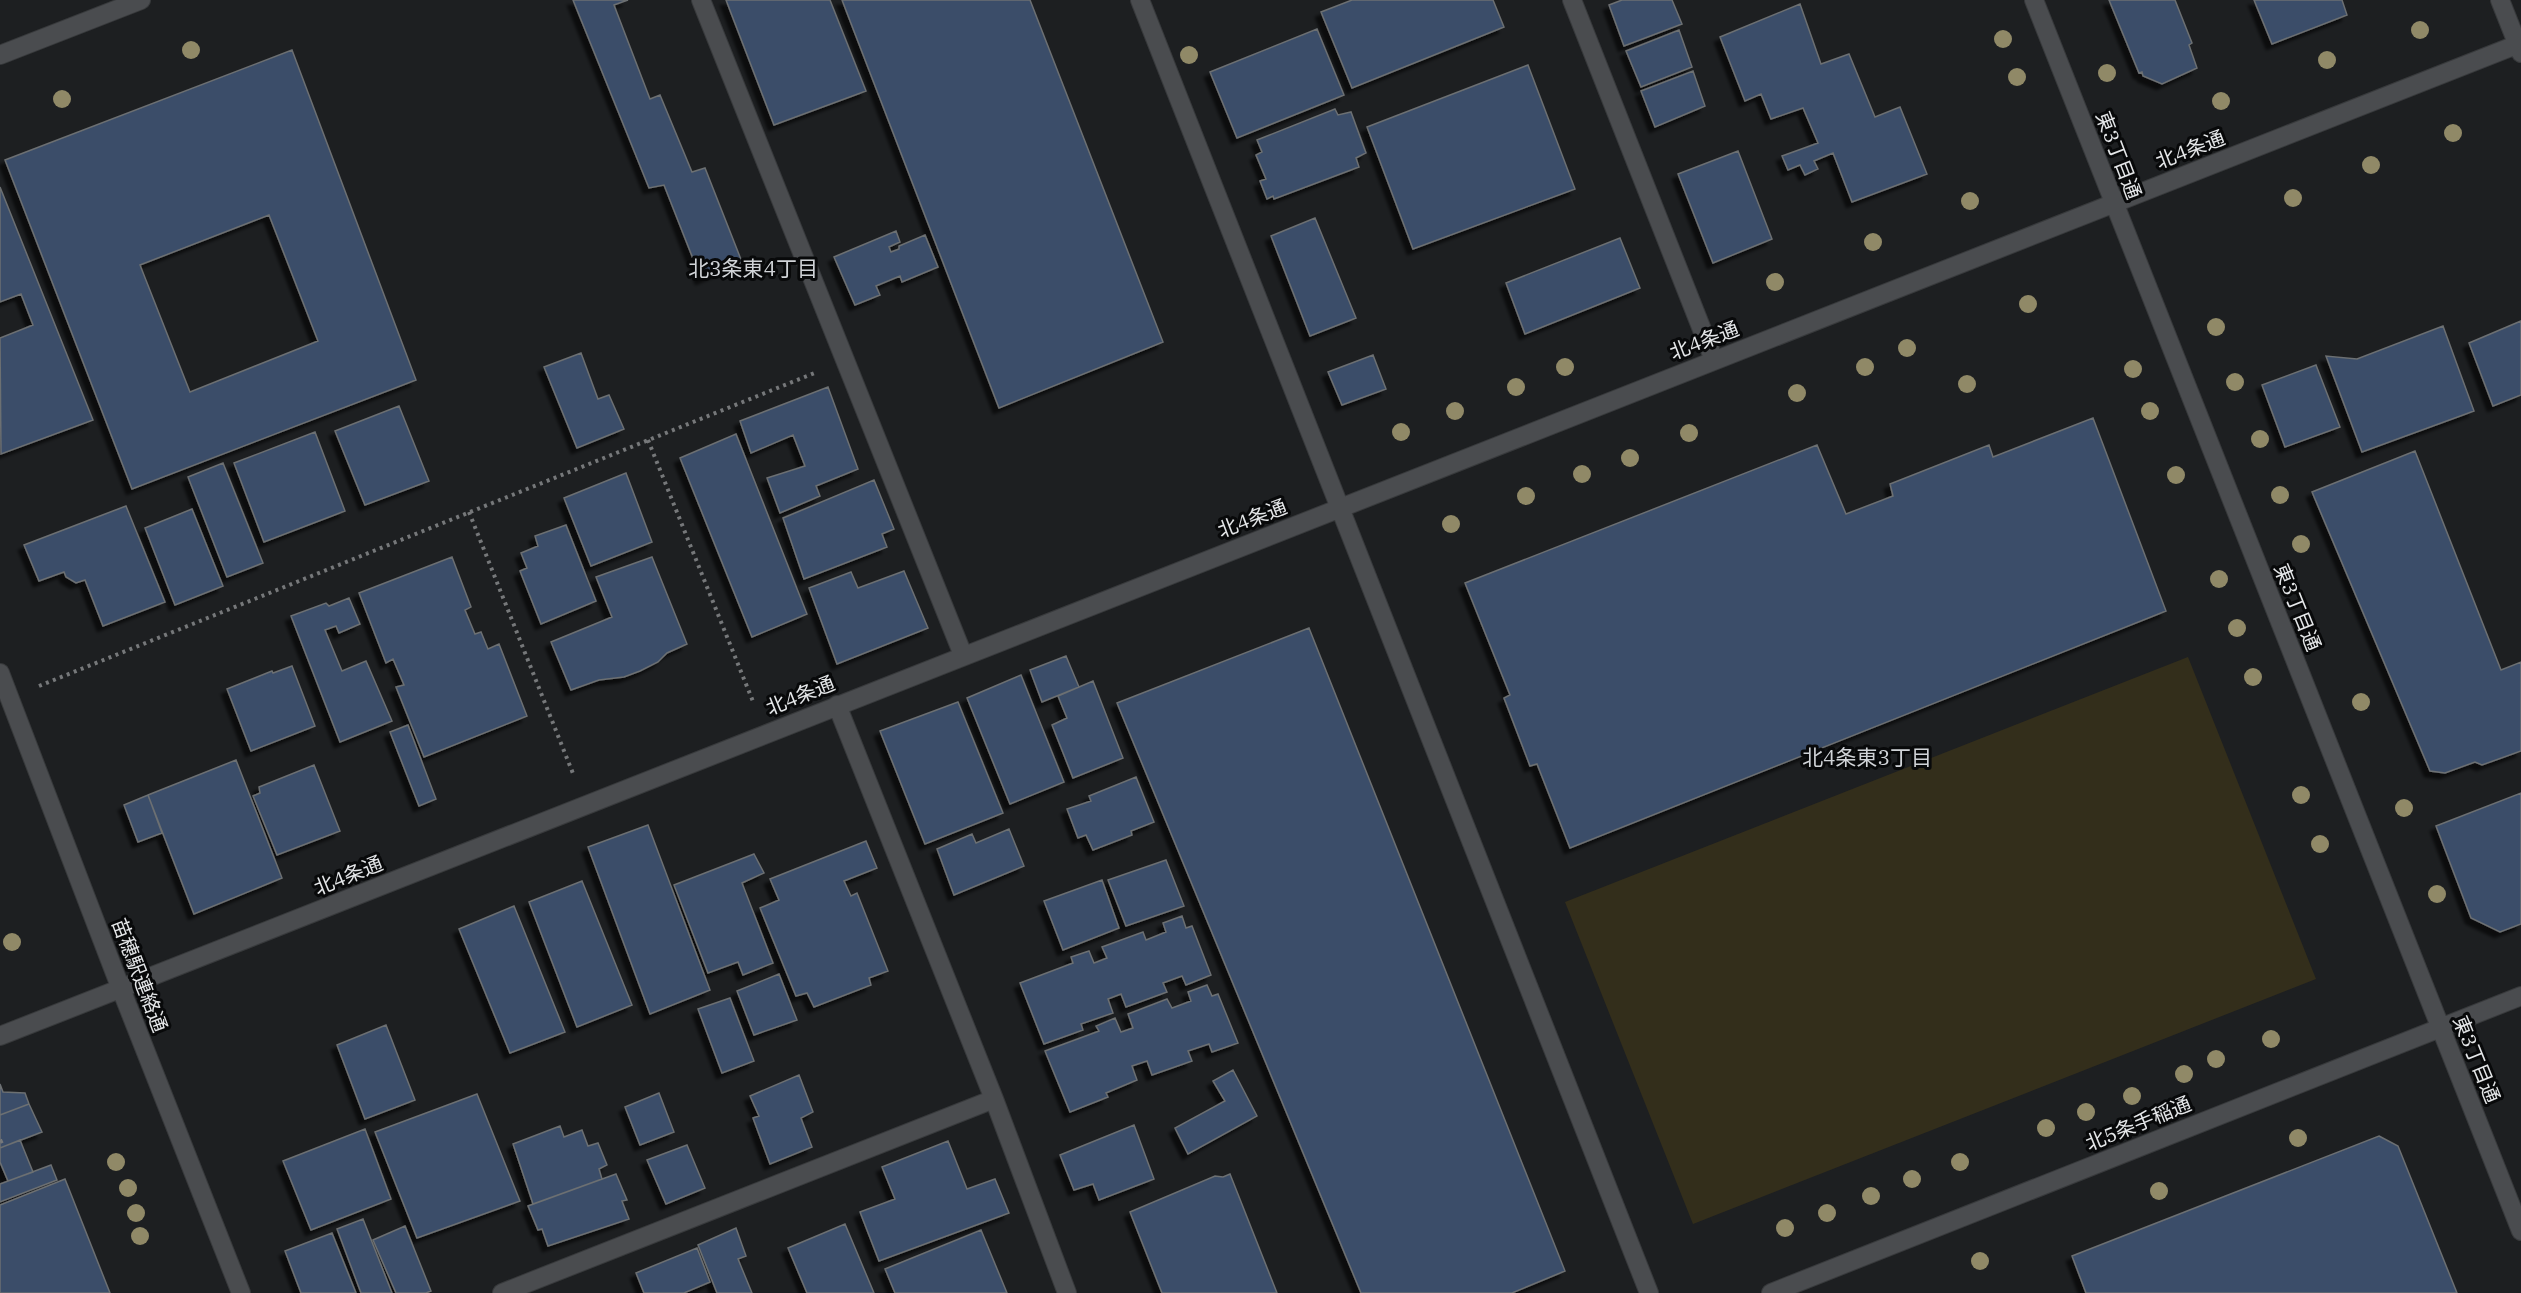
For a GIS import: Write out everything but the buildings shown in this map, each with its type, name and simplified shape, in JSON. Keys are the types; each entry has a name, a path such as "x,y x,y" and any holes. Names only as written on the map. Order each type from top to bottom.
{"street":[{"path":"0,55 141,0"},
{"path":"701,0 963,655"},
{"path":"1140,0 1649,1293"},
{"path":"1572,0 1714,360"},
{"name":"東3丁目通","path":"2034,0 2521,1231"},
{"path":"2500,0 2520,47"},
{"name":"北4条通","path":"0,1036 2114,203 2520,47"},
{"name":"苗穂駅連絡通","path":"0,673 241,1293"},
{"path":"837,705 994,1099 1067,1293"},
{"name":"北5条手稲通","path":"1771,1293 2521,996"},
{"path":"501,1293 994,1099"}],"path":[{"path":"10,697 845,360"},
{"path":"648,440 755,705"},
{"path":"469,512 585,805"}],"shaded area":[{"path":"2188,657 2316,979 1693,1224 1565,902"}],"district":[{"name":"北3条東4丁目","path":"753,268"},
{"name":"北4条東3丁目","path":"1867,757"}]}
